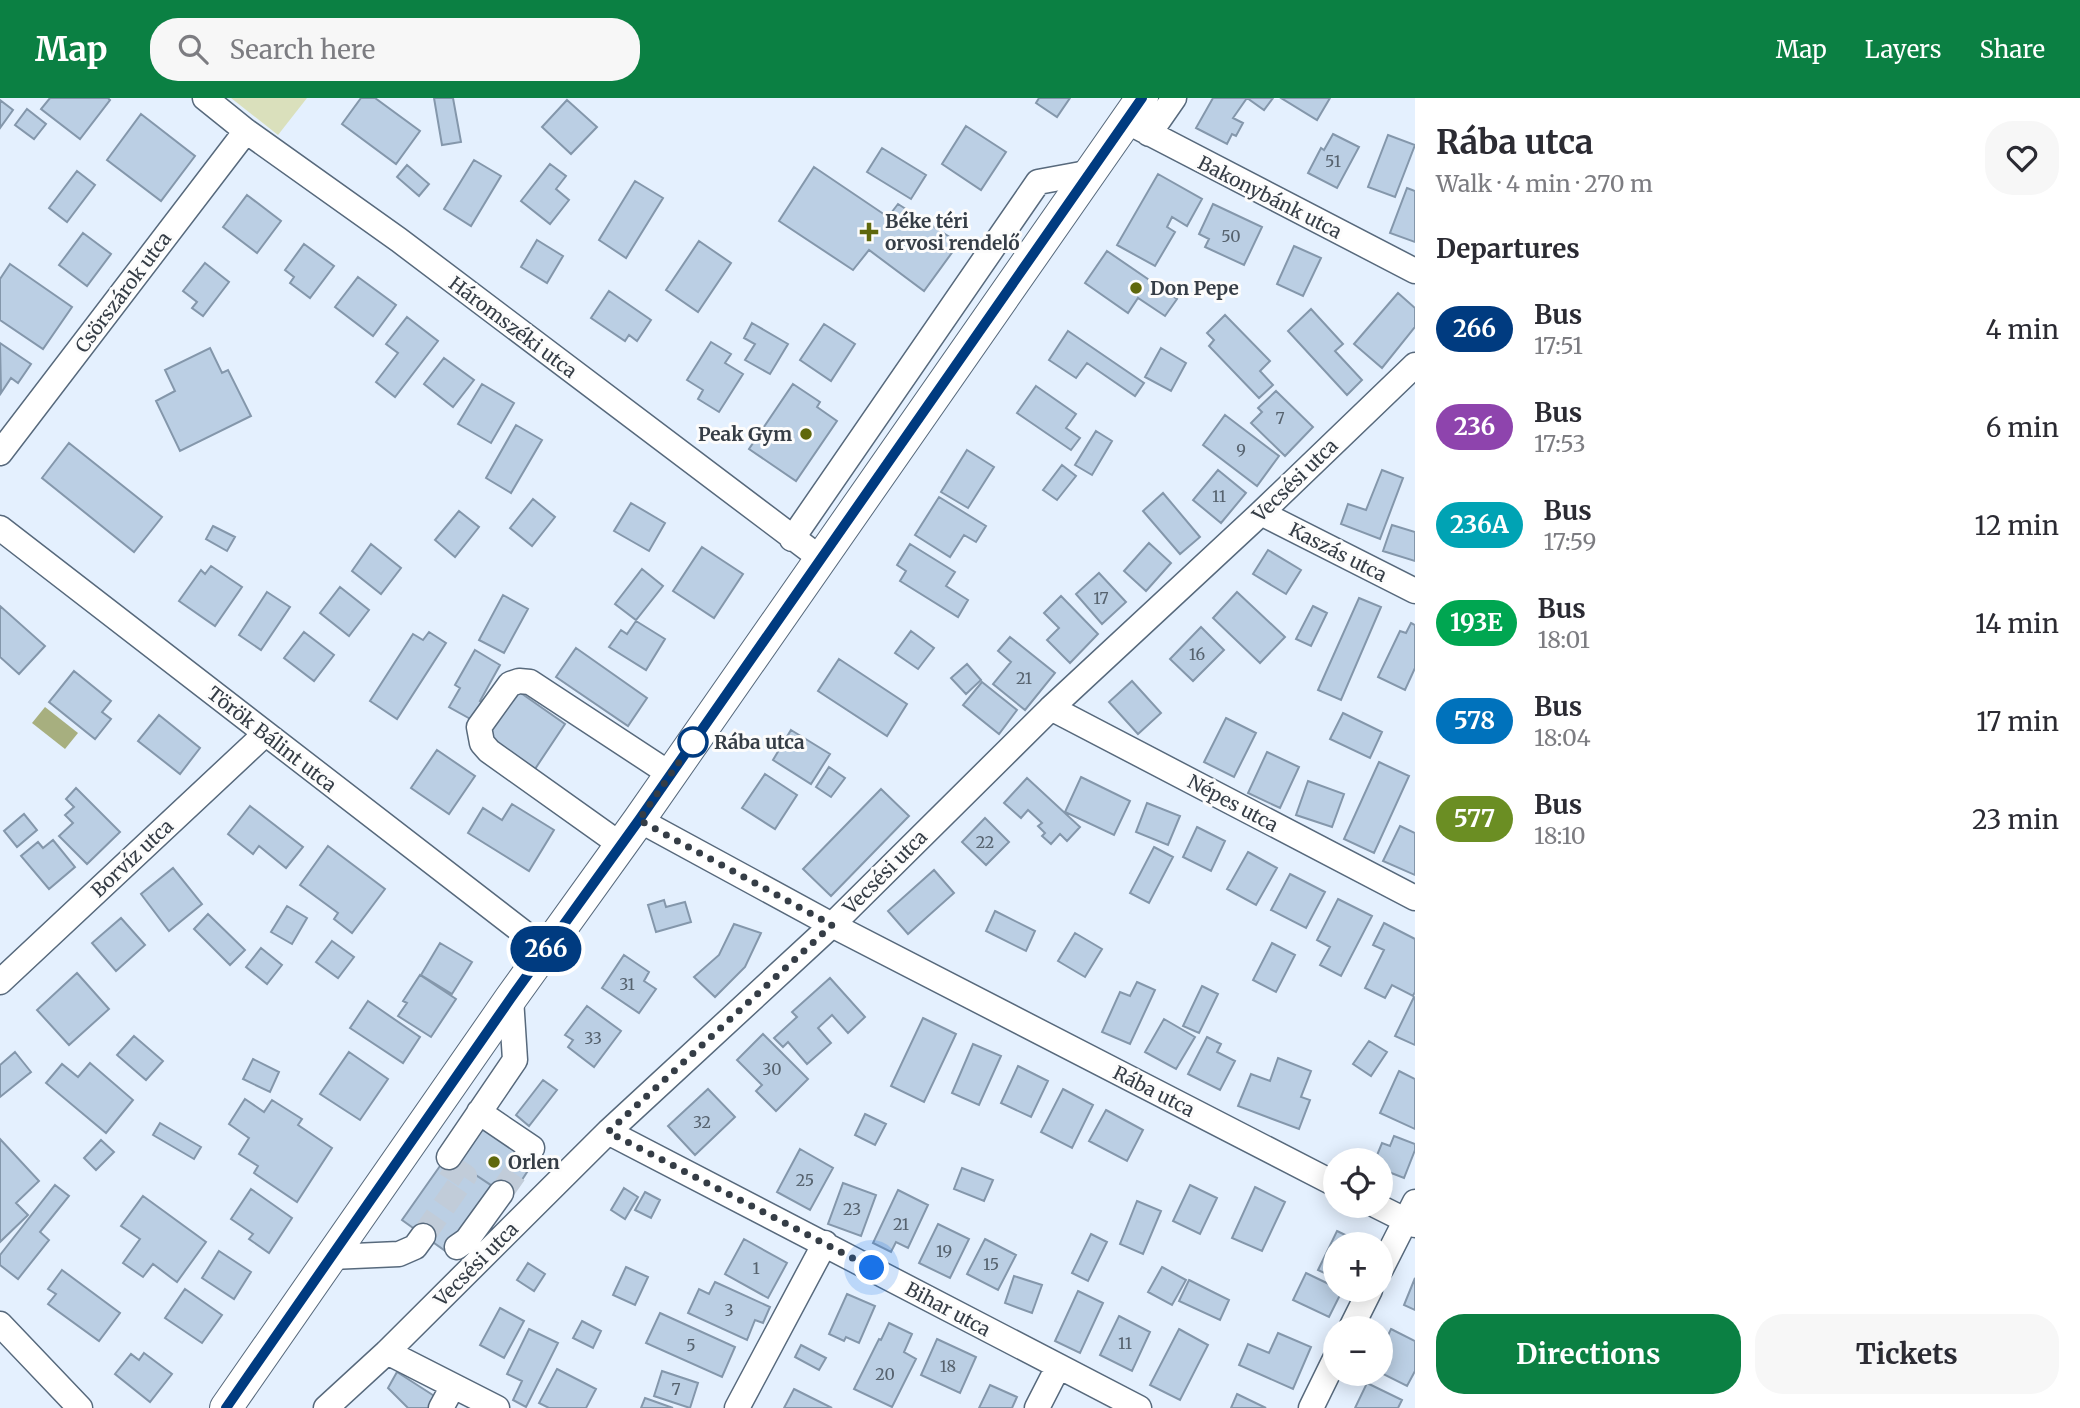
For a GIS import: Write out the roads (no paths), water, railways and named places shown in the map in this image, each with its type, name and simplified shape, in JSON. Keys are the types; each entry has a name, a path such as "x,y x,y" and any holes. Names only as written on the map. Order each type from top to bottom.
{"main road":[{"path":"228,1407 511,998 1092,172 1139,118"}],"street":[{"name":"Háromszéki utca","path":"205,98 246,131 399,240 820,558"},
{"path":"1139,118 1174,98"},
{"name":"Bakonybánk utca","path":"1139,118 1415,271"},
{"name":"Csörszárok utca","path":"0,453 246,131"},
{"path":"792,539 1038,182 1092,172"},
{"name":"Vecsési utca","path":"326,1408 387,1352 608,1132 832,925 1051,708 1415,365"},
{"name":"Kaszás utca","path":"1261,513 1415,591"},
{"name":"Török Bálint utca","path":"0,528 545,950"},
{"name":"Rába utca","path":"670,774 530,681 510,684 479,727 482,743 489,751 630,832 832,925 1323,1178"},
{"name":"Népes utca","path":"1051,708 1415,898"},
{"name":"Borvíz utca","path":"0,982 265,734"},
{"path":"449,1157 515,1060 511,998"},
{"path":"479,1112 532,1148 526,1157"},
{"name":"Bihar utca","path":"608,1132 1139,1408"},
{"path":"331,1257 450,1249 467,1240 501,1193"},
{"path":"1393,1211 1412,1216 1393,1248"},
{"path":"399,1254 415,1247 423,1236"},
{"path":"737,1408 825,1243"},
{"path":"0,1324 80,1408"},
{"path":"387,1352 497,1408"},
{"path":"1037,1408 1058,1367"},
{"path":"1311,1408 1323,1384"},
{"path":"441,1408 453,1386"}],"tunnel":[{"path":"423,1236 465,1176 445,1163 449,1157"},
{"path":"501,1193 526,1157"}],"place":[{"name":"Béke téri orvosi rendelő","path":"869,232"},
{"name":"Don Pepe","path":"1136,288"},
{"name":"Peak Gym","path":"806,434"},
{"name":"Rába utca","path":"693,742"},
{"name":"Orlen","path":"494,1162"}]}
